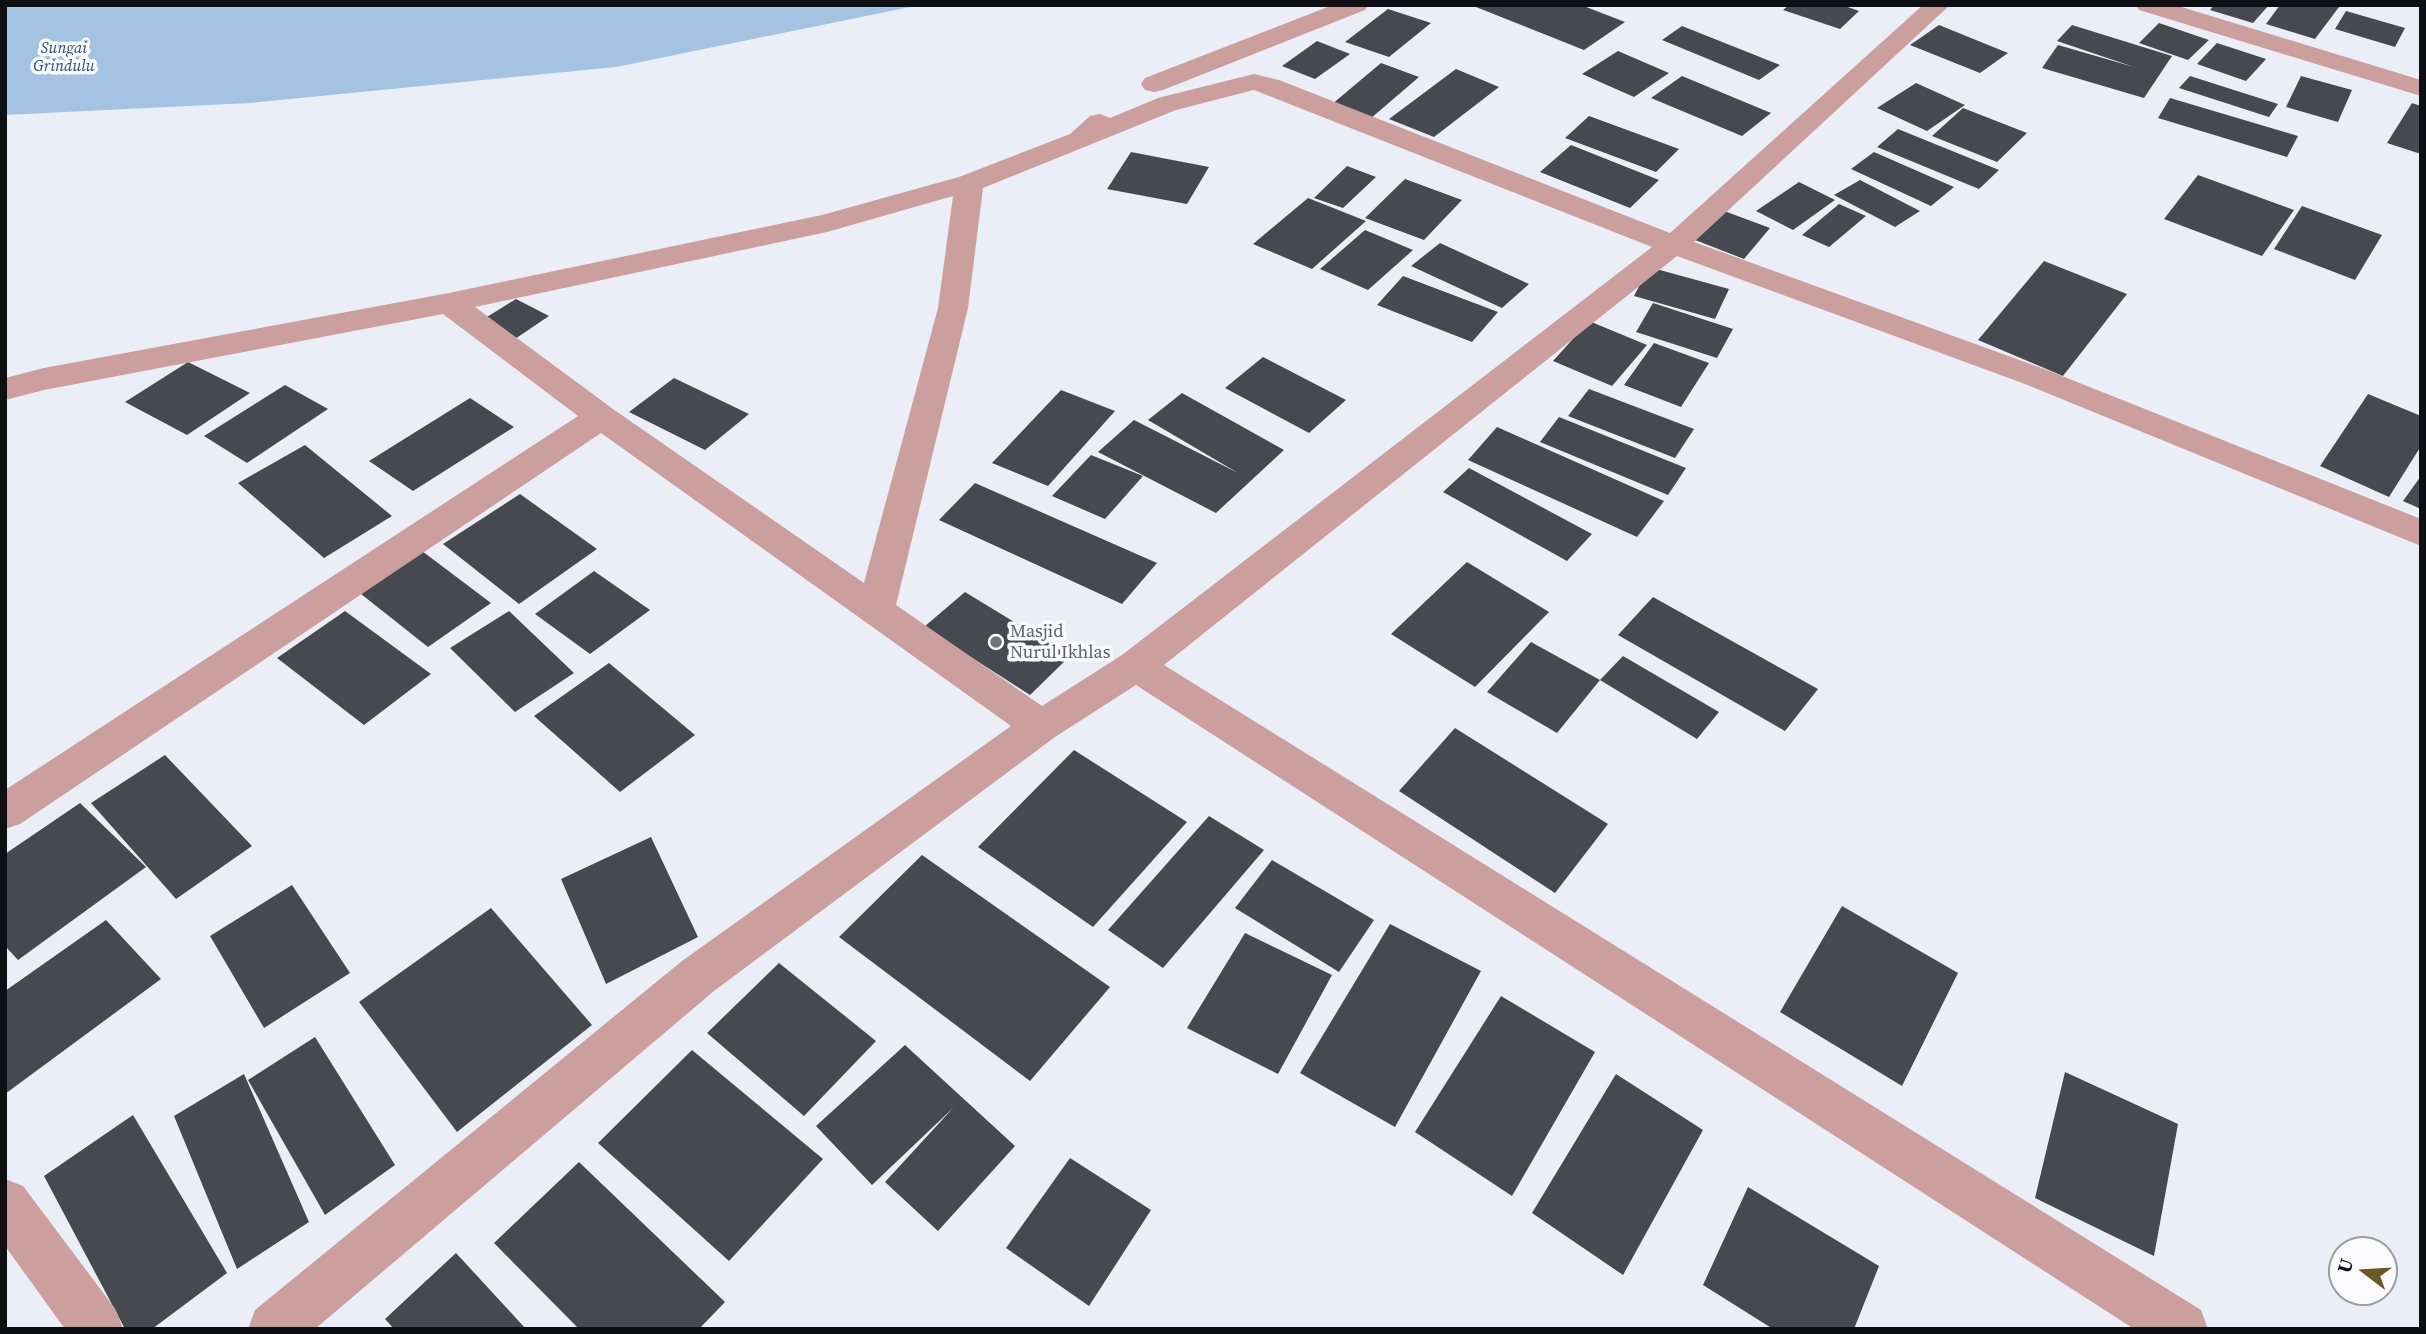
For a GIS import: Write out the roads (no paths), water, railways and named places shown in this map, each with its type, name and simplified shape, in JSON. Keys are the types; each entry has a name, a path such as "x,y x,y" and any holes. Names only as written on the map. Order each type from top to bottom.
{"street":[{"path":"1080,140 1143,88 1356,5"},
{"path":"274,1329 698,976 1041,726 1136,666 1674,245 1938,5"},
{"path":"2148,5 2417,81"},
{"path":"5,389 57,376 449,303 827,223 969,183 1167,104 1254,82 1300,95 1674,245 2036,377 2421,533"},
{"path":"876,609 953,308 969,183"},
{"path":"449,303 601,417 1041,726"},
{"path":"5,811 601,417"},
{"path":"1136,666 2182,1329"},
{"path":"5,1204 97,1329"}],"water":[{"name":"Sungai Grindulu","path":"5,5 920,5 616,67 249,103 5,115"}],"place":[{"name":"Masjid Nurul Ikhlas","path":"996,642"}]}
